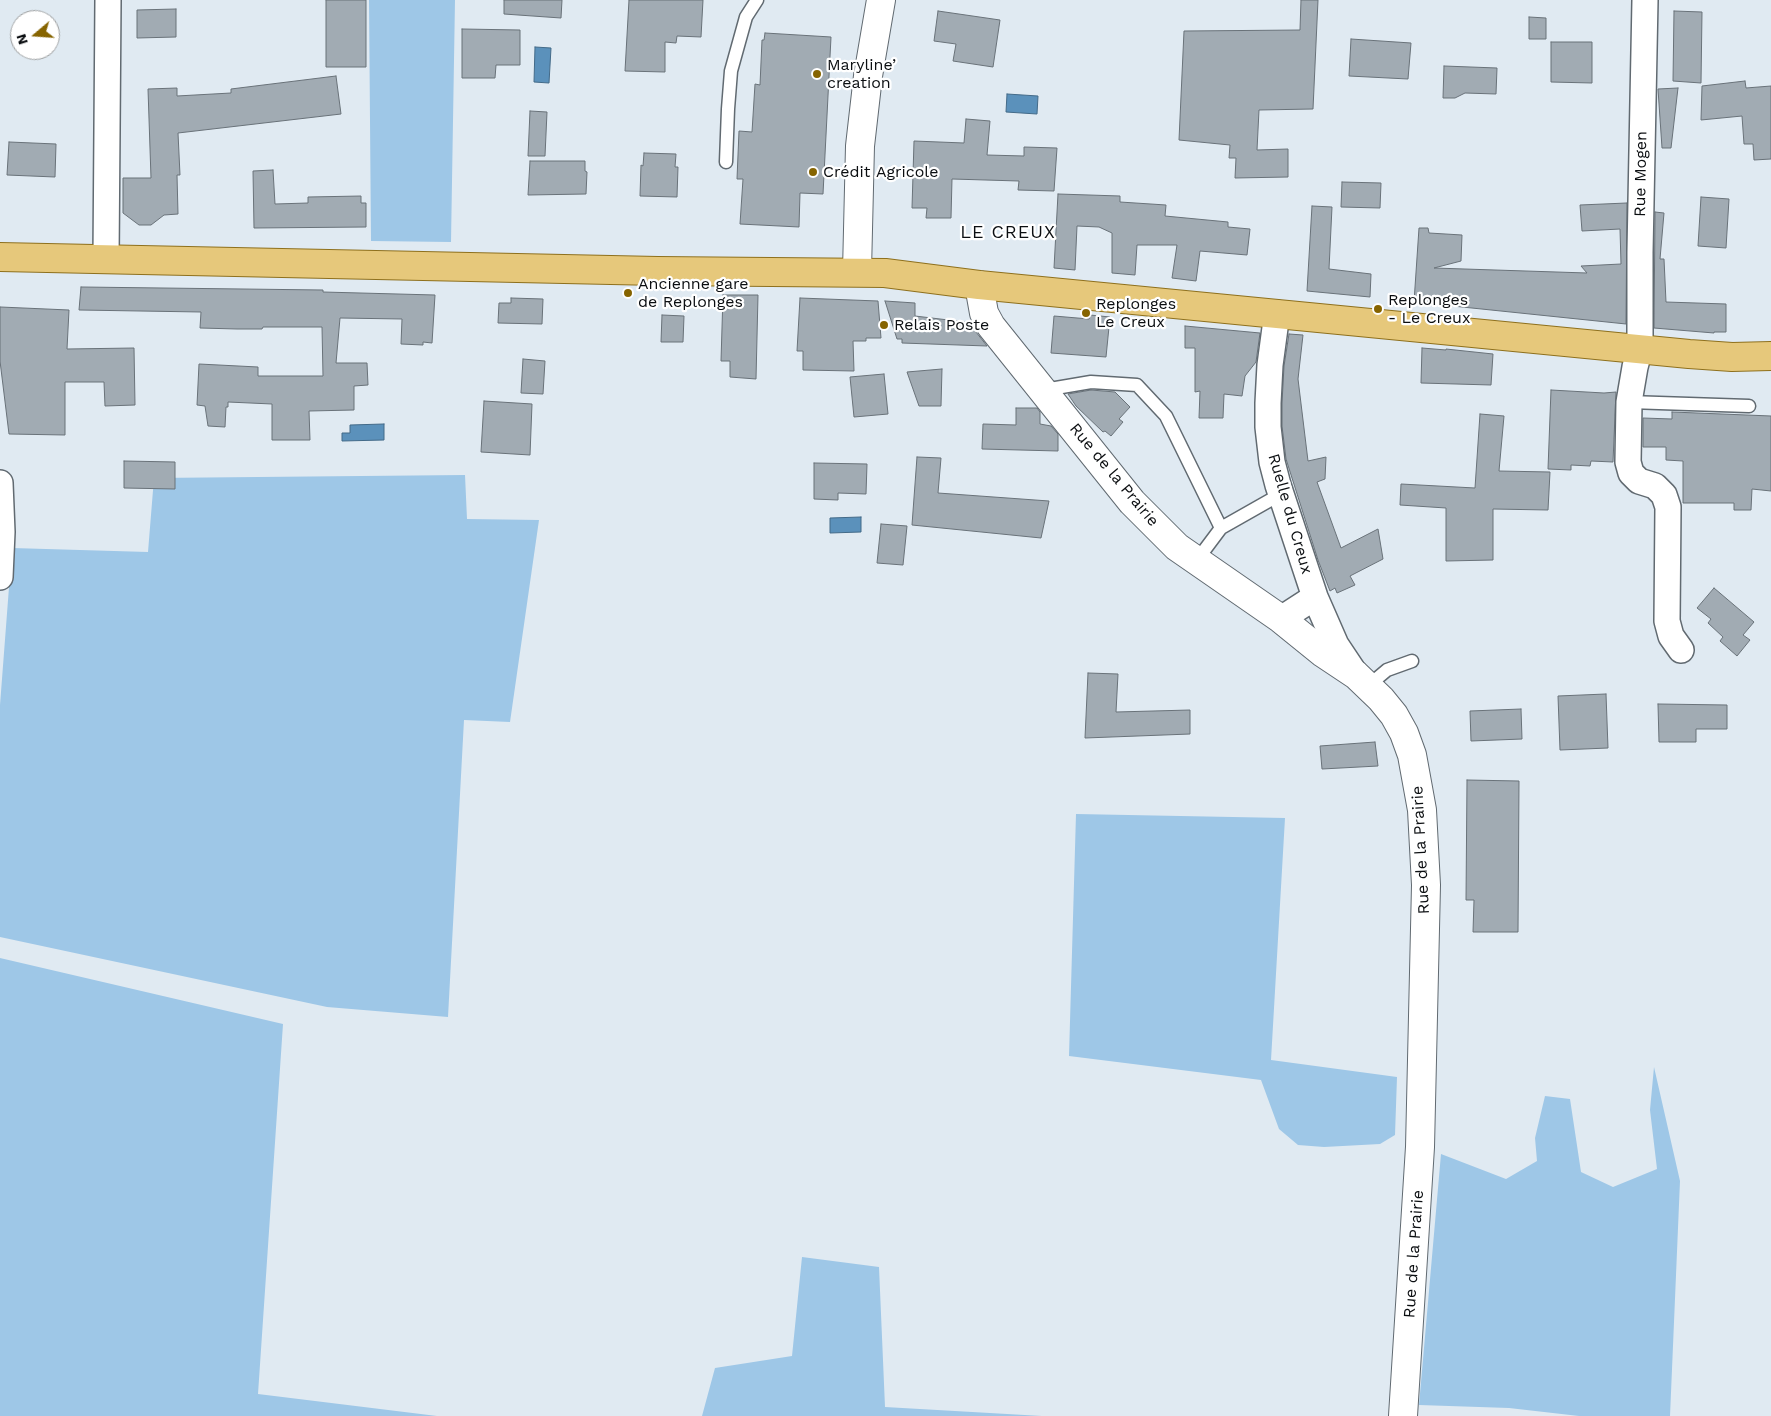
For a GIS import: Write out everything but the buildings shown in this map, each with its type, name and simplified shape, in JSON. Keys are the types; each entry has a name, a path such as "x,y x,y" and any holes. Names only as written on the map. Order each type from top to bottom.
{"main road":[{"path":"0,257 648,270 857,271 898,274 979,285 1715,356 1771,356"}],"street":[{"path":"106,259 108,0"},
{"name":"Rue Mogen","path":"1645,0 1640,348 1629,402 1628,462 1631,473 1639,481 1655,486 1664,495 1668,507 1667,621 1671,636 1681,650"},
{"path":"857,271 860,146 877,1"},
{"name":"Rue de la Prairie","path":"979,285 984,313 991,326 1132,502 1177,546 1362,680 1394,715 1404,733 1412,755 1422,810 1426,885 1420,1147 1403,1416"},
{"name":"Ruelle du Creux","path":"1277,313 1270,365 1268,427 1272,462 1315,597 1336,645 1362,680"},
{"path":"0,483 2,532 0,577"},
{"path":"1281,620 1315,597"}],"lane":[{"path":"726,162 731,71 746,17 757,0"},
{"path":"1044,390 1091,382 1137,385 1166,416 1221,528"},
{"path":"1629,402 1749,406"},
{"path":"1197,560 1221,528 1281,494"},
{"path":"1362,680 1412,660"}],"shaded area":[{"path":"369,0 455,0 451,242 371,241"},
{"path":"535,47 551,48 549,83 534,82"},
{"path":"1007,94 1038,96 1037,114 1006,112"},
{"path":"384,424 384,440 342,441 342,433 350,433 350,425"},
{"path":"465,475 467,519 539,520 510,722 464,720 448,1017 327,1007 0,937 0,705 12,548 148,552 154,478"},
{"path":"861,517 861,532 830,533 830,518"},
{"path":"1076,814 1285,818 1271,1060 1397,1077 1395,1135 1380,1144 1324,1147 1298,1145 1279,1129 1261,1080 1069,1056"},
{"path":"0,958 283,1024 258,1394 437,1416 0,1416"},
{"path":"1654,1067 1680,1181 1670,1416 1579,1416 1509,1408 1419,1405 1441,1154 1506,1179 1537,1161 1535,1138 1545,1096 1570,1099 1581,1172 1613,1187 1657,1169 1650,1110"},
{"path":"802,1257 879,1267 885,1407 1042,1416 702,1416 715,1368 792,1356"}],"place":[{"name":"Maryline’ creation","path":"817,74"},
{"name":"Crédit Agricole","path":"813,172"},
{"name":"Ancienne gare de Replonges","path":"628,293"},
{"name":"Replonges - Le Creux","path":"1378,309"},
{"name":"Replonges Le Creux","path":"1086,313"},
{"name":"Relais Poste","path":"884,325"}],"district":[{"name":"LE CREUX","path":"1008,233"}]}
